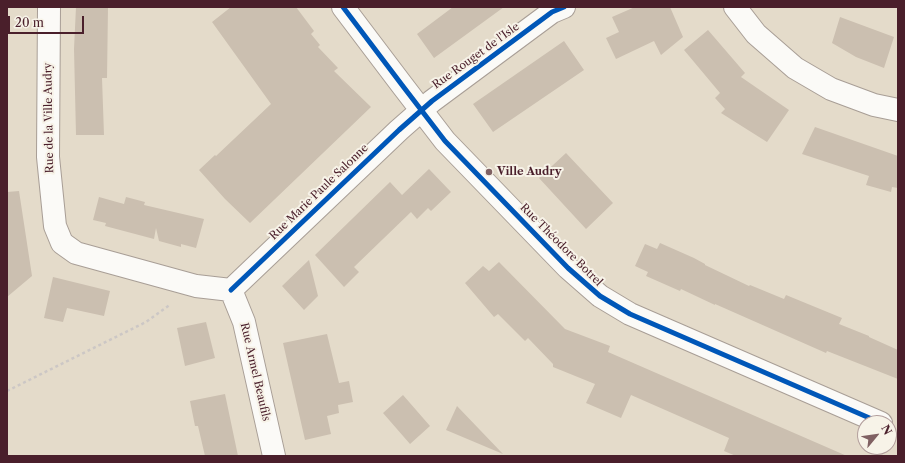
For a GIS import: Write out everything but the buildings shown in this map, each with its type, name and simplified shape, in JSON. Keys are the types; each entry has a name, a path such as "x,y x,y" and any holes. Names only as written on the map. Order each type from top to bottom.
{"street":[{"name":"Rue de la Ville Audry","path":"49,7 48,157 55,226 62,243 76,253 196,286 231,290"},
{"name":"Rue Théodore Botrel","path":"343,7 446,141 568,268 600,296 630,314 863,415"},
{"name":"Rue Rouget de l'Isle","path":"422,111 439,95 552,12 564,7"},
{"path":"735,7 756,34 795,68 832,89 874,105 898,110"},
{"name":"Rue Marie Paule Salonne","path":"231,290 399,130 422,111"},
{"name":"Rue Armel Beaufils","path":"231,290 244,322 274,456"}],"path":[{"path":"7,391 146,322 196,286"}],"cycle path":[{"path":"343,7 445,141 568,268 600,296 630,314 863,415"},
{"path":"231,290 399,130 432,101 552,12 564,7"}],"place":[{"name":"Ville Audry","path":"489,172"}]}
